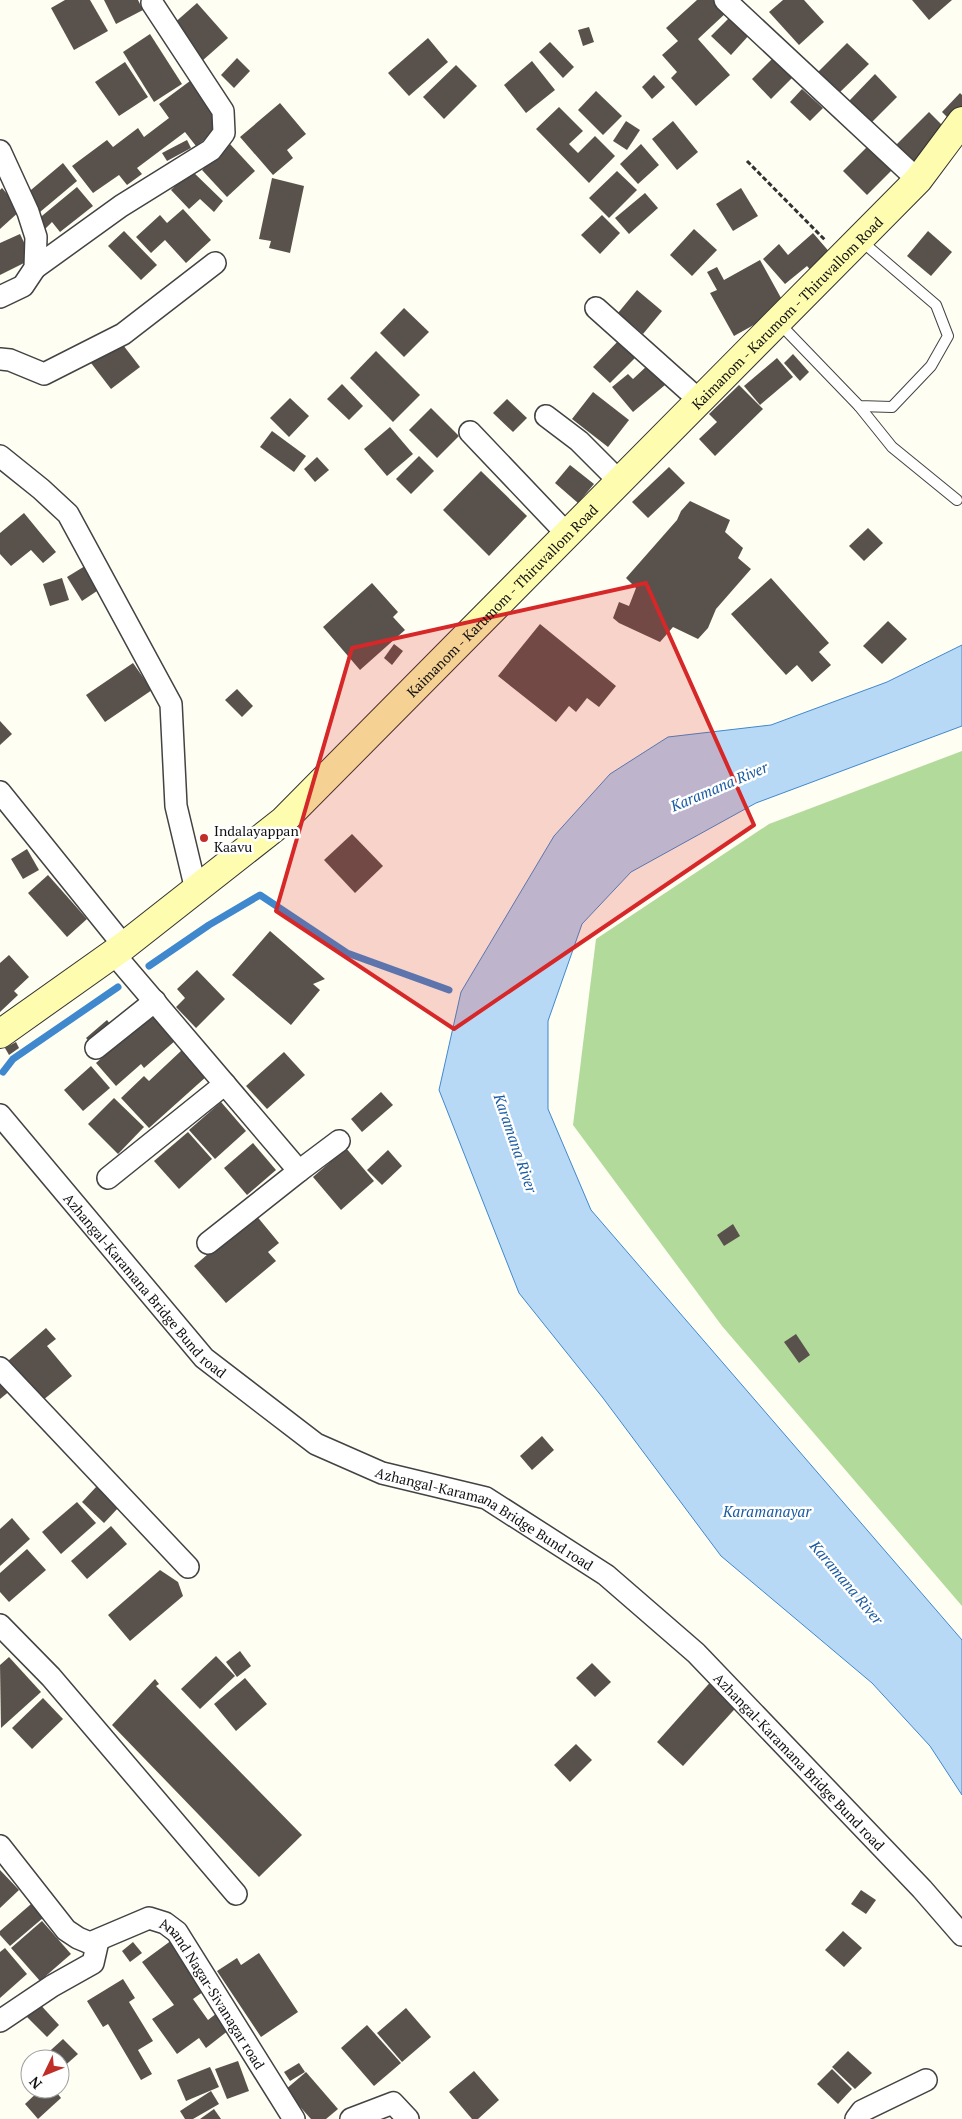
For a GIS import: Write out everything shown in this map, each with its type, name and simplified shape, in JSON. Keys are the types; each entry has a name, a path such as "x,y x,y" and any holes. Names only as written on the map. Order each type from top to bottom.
{"main road":[{"name":"Kaimanom - Karumom - Thiruvallom Road","path":"0,1034 119,950 282,821 918,180 962,121"}],"street":[{"path":"725,0 918,180"},
{"path":"0,297 23,286 35,268 121,206 210,150 224,133 222,111 152,3"},
{"path":"0,151 28,212 36,237 35,268"},
{"path":"0,359 10,360 44,374 56,369 123,334 214,263"},
{"path":"596,308 699,400"},
{"path":"546,416 579,441 619,481"},
{"path":"470,432 567,534"},
{"path":"0,456 68,514 171,704 176,806 196,890"},
{"path":"0,792 155,1001 299,1171"},
{"path":"96,1048 155,1001"},
{"path":"108,1178 226,1084"},
{"name":"Azhangal-Karamana Bridge Bund road","path":"0,1115 204,1358 316,1444 382,1473 486,1498 606,1574 696,1653 922,1889 962,1935"},
{"path":"208,1243 339,1141"},
{"path":"0,1368 188,1568"},
{"path":"0,1625 51,1677 236,1894"},
{"path":"0,1846 66,1930 90,1943 98,1940"},
{"name":"Anand Nagar-Sivanagar road","path":"98,1940 149,1918 177,1932 294,2119"},
{"path":"0,2021 52,1986 93,1963 98,1940"},
{"path":"856,2119 862,2111 926,2080"},
{"path":"351,2119 393,2103 408,2119"}],"lane":[{"path":"850,248 936,305 948,336 931,366 892,407 859,406"},
{"path":"777,321 859,406 892,446 957,500"}],"path":[{"path":"747,161 850,248"}],"highlighted area":[{"path":"646,583 754,825 454,1029 276,911 352,648"}],"green space":[{"path":"962,751 962,1606 722,1326 573,1125 596,939 769,824"}],"water":[{"name":"Karamanayar","path":"962,645 962,726 756,803 631,872 582,924 548,1021 548,1109 591,1210 962,1640 962,1795 930,1746 872,1683 721,1556 603,1398 519,1293 439,1090 461,992 554,836 610,774 668,737 771,725 887,682"}],"building":[{"path":"65,0 90,0 108,31 74,50 51,8"},
{"path":"104,0 138,0 143,10 116,24"},
{"path":"697,0 716,0 727,12 698,39 730,75 696,106 671,78 677,72 662,55 678,41 666,28"},
{"path":"783,0 804,0 824,22 799,45 769,12"},
{"path":"912,0 952,0 929,20"},
{"path":"197,3 228,38 202,61 172,25"},
{"path":"732,15 751,33 731,55 711,36"},
{"path":"589,27 594,42 583,46 578,30"},
{"path":"150,34 182,84 154,102 123,52"},
{"path":"428,38 448,62 409,96 388,73"},
{"path":"550,42 574,67 563,78 539,52"},
{"path":"847,43 869,64 839,93 817,73"},
{"path":"776,55 796,74 771,99 752,79"},
{"path":"237,58 250,71 234,88 221,75"},
{"path":"532,61 555,90 526,113 504,85"},
{"path":"125,62 148,97 119,116 95,82"},
{"path":"456,65 477,86 444,119 423,97"},
{"path":"875,74 897,97 871,123 849,101"},
{"path":"654,75 665,87 652,99 642,87"},
{"path":"190,81 224,125 196,146 185,132 137,168 142,174 127,185 119,175 93,193 72,166 107,140 113,147 138,128 144,137 169,118 159,104"},
{"path":"802,89 823,108 810,121 790,102"},
{"path":"596,91 622,116 603,135 578,110"},
{"path":"960,93 962,95 962,116 954,124 942,112"},
{"path":"280,103 306,134 287,150 293,158 273,175 240,137"},
{"path":"559,107 583,131 569,144 578,153 595,136 615,156 589,183 536,129"},
{"path":"929,112 949,132 914,167 894,147"},
{"path":"626,121 640,130 627,150 613,141"},
{"path":"673,121 698,152 677,170 652,139"},
{"path":"187,140 191,148 167,161 162,153"},
{"path":"230,144 255,171 227,197 202,170"},
{"path":"641,144 659,165 638,184 620,164"},
{"path":"868,146 892,170 867,195 843,171"},
{"path":"63,163 77,181 40,212 25,195"},
{"path":"191,170 223,201 214,212 200,199 189,209 171,190"},
{"path":"617,171 637,190 609,218 589,198"},
{"path":"272,178 304,186 290,253 269,248 271,241 259,239"},
{"path":"77,187 93,206 60,232 52,222 45,229 37,220"},
{"path":"2,188 21,210 0,229 0,190"},
{"path":"741,188 758,216 733,231 716,204"},
{"path":"645,193 658,208 629,234 615,218"},
{"path":"183,209 211,240 186,263 165,240 151,253 136,237 160,215 167,223"},
{"path":"602,215 620,233 600,254 581,235"},
{"path":"694,229 717,250 692,276 670,255"},
{"path":"124,231 157,265 141,280 108,246"},
{"path":"928,231 952,252 931,276 907,256"},
{"path":"813,233 832,255 812,272 807,266 785,284 763,259 779,244 788,255"},
{"path":"20,234 32,259 0,275 0,243"},
{"path":"760,260 786,307 734,336 710,293 717,290 707,272 717,267 724,280"},
{"path":"637,290 662,311 643,334 618,313"},
{"path":"404,308 429,332 404,357 380,333"},
{"path":"622,337 640,353 610,383 593,367"},
{"path":"120,341 140,367 111,389 91,363"},
{"path":"376,351 420,395 393,422 350,378"},
{"path":"793,354 809,372 800,381 784,363"},
{"path":"777,358 793,377 760,405 744,386"},
{"path":"648,365 665,385 633,412 612,387 628,374 633,379"},
{"path":"342,384 363,406 349,420 327,399"},
{"path":"739,385 763,409 715,456 699,439 717,422 709,414"},
{"path":"593,392 629,420 608,447 572,419"},
{"path":"290,398 309,416 289,437 270,418"},
{"path":"507,399 527,418 513,432 493,413"},
{"path":"431,408 459,436 437,458 409,430"},
{"path":"390,427 413,454 387,476 364,449"},
{"path":"272,431 306,456 294,472 260,447"},
{"path":"419,456 434,471 411,494 396,479"},
{"path":"317,457 329,470 315,482 304,469"},
{"path":"570,465 594,484 578,503 555,483"},
{"path":"669,467 685,483 648,518 632,502"},
{"path":"481,471 527,516 489,556 443,510"},
{"path":"690,501 730,520 725,532 743,548 738,558 751,569 716,609 708,628 698,639 673,627 660,642 619,623 613,618 619,602 629,606 636,588 626,578 677,520 681,511"},
{"path":"24,513 56,552 43,563 31,550 11,566 0,554 0,533"},
{"path":"868,528 883,543 864,561 849,546"},
{"path":"85,566 100,589 82,601 67,577"},
{"path":"62,578 69,600 50,606 43,584"},
{"path":"771,578 829,643 819,652 831,665 812,682 797,665 786,675 731,614"},
{"path":"372,583 398,612 393,617 405,630 360,670 323,627"},
{"path":"888,621 907,639 882,664 863,646"},
{"path":"540,624 616,686 599,707 587,698 576,712 569,706 556,722 498,676"},
{"path":"394,644 403,651 392,665 384,658"},
{"path":"133,663 152,690 105,722 86,695"},
{"path":"237,689 253,706 242,717 225,700"},
{"path":"0,721 12,734 0,745"},
{"path":"352,834 383,866 355,893 324,860"},
{"path":"27,849 39,870 23,879 11,859"},
{"path":"48,875 87,919 67,937 28,893"},
{"path":"270,931 325,979 313,984 320,990 291,1025 232,975"},
{"path":"9,955 29,977 14,991 18,995 0,1012 0,963"},
{"path":"197,970 225,999 196,1028 176,1007 185,998 177,989"},
{"path":"152,1013 176,1040 144,1068 141,1064 116,1086 96,1063"},
{"path":"107,1020 113,1028 92,1045 86,1038"},
{"path":"16,1042 19,1048 9,1055 5,1048"},
{"path":"182,1050 207,1076 149,1128 121,1098 144,1076 149,1081"},
{"path":"284,1052 305,1075 267,1109 246,1086"},
{"path":"91,1066 110,1088 83,1111 64,1090"},
{"path":"381,1092 393,1105 362,1132 351,1119"},
{"path":"114,1098 144,1127 118,1154 88,1124"},
{"path":"221,1102 246,1131 215,1159 189,1130"},
{"path":"188,1132 212,1159 179,1189 154,1161"},
{"path":"253,1143 276,1170 247,1195 224,1168"},
{"path":"346,1148 374,1181 341,1210 313,1177"},
{"path":"388,1150 402,1166 382,1185 367,1170"},
{"path":"255,1214 279,1243 268,1252 276,1261 226,1303 194,1266"},
{"path":"733,1224 740,1236 724,1246 717,1235"},
{"path":"46,1328 56,1339 47,1346 72,1376 42,1401 8,1361"},
{"path":"796,1334 810,1355 799,1363 784,1342"},
{"path":"0,1377 11,1390 0,1399"},
{"path":"542,1436 554,1450 532,1470 520,1456"},
{"path":"97,1486 119,1507 104,1523 82,1502"},
{"path":"77,1502 96,1523 61,1554 42,1532"},
{"path":"12,1518 30,1539 0,1566 0,1529"},
{"path":"111,1526 127,1544 87,1579 71,1561"},
{"path":"27,1549 46,1570 9,1602 0,1592 0,1573"},
{"path":"160,1570 178,1582 183,1596 130,1641 108,1615"},
{"path":"240,1651 251,1666 237,1677 226,1662"},
{"path":"216,1656 235,1676 200,1709 181,1689"},
{"path":"9,1657 41,1692 1,1728 0,1665"},
{"path":"592,1663 611,1682 595,1697 576,1678"},
{"path":"245,1678 267,1704 236,1731 214,1704"},
{"path":"714,1678 742,1701 683,1766 657,1742"},
{"path":"155,1679 159,1684 156,1686 302,1835 259,1877 112,1725"},
{"path":"43,1698 63,1719 32,1749 12,1728"},
{"path":"576,1744 592,1760 570,1782 554,1765"},
{"path":"0,1870 19,1890 0,1908"},
{"path":"861,1890 876,1900 866,1914 851,1904"},
{"path":"38,1898 50,1912 10,1946 0,1935 0,1931"},
{"path":"42,1921 71,1954 40,1981 11,1948"},
{"path":"843,1931 862,1948 844,1967 825,1950"},
{"path":"172,1940 207,1989 193,1999 208,2020 217,2013 229,2030 206,2048 199,2038 177,2054 152,2019 174,2005 142,1962"},
{"path":"133,1942 142,1953 130,1962 122,1951"},
{"path":"5,1948 27,1974 0,1998 0,1952"},
{"path":"259,1953 298,2012 261,2037 217,1971 237,1958 241,1965"},
{"path":"123,1979 135,1998 129,2002 153,2041 138,2050 152,2074 141,2080 108,2024 103,2027 87,2001"},
{"path":"37,2001 59,2025 47,2037 24,2014"},
{"path":"406,2008 431,2037 402,2062 377,2033"},
{"path":"367,2025 401,2063 374,2086 341,2048"},
{"path":"63,2039 78,2054 70,2061 70,2049 52,2049"},
{"path":"848,2051 872,2073 855,2089 832,2067"},
{"path":"238,2061 249,2091 227,2099 215,2069"},
{"path":"299,2063 305,2072 290,2081 284,2072"},
{"path":"210,2067 219,2087 186,2101 177,2080"},
{"path":"832,2069 852,2089 838,2104 817,2084"},
{"path":"474,2071 499,2100 478,2119 472,2119 449,2092"},
{"path":"306,2072 338,2109 326,2119 311,2119 285,2090"},
{"path":"211,2091 219,2104 193,2119 185,2119 180,2111"},
{"path":"30,2099 60,2099 38,2119 25,2104"},
{"path":"214,2109 221,2119 200,2119"}],"waterway":[{"path":"149,966 209,925 260,895 347,953 449,990"},
{"path":"3,1072 13,1059 118,987"}],"place":[{"name":"Indalayappan Kaavu","path":"204,838"}],"water label":[{"name":"Karamana River","path":"719,786"},
{"name":"Karamana River","path":"516,1143"},
{"name":"Karamana River","path":"847,1582"}]}
